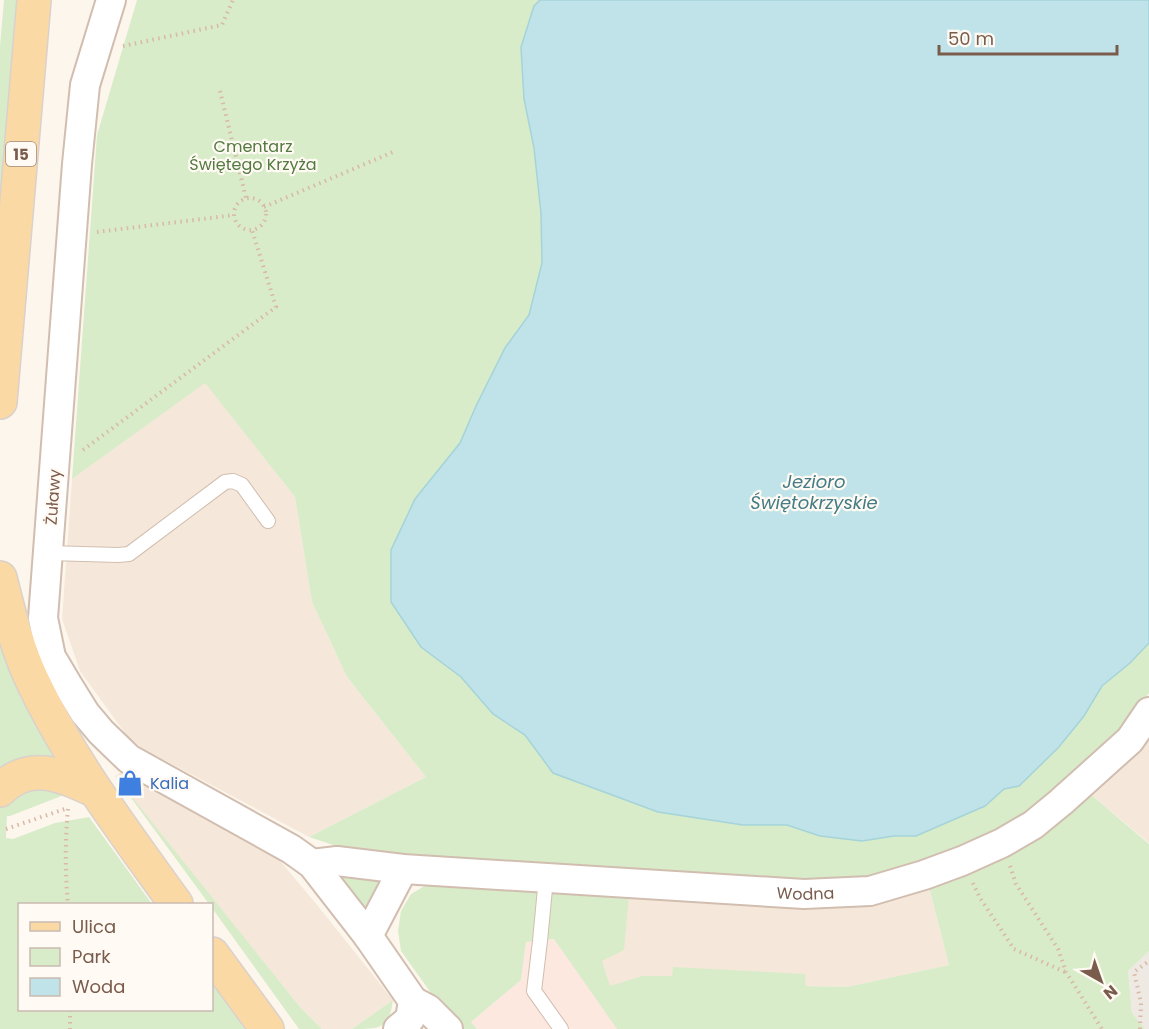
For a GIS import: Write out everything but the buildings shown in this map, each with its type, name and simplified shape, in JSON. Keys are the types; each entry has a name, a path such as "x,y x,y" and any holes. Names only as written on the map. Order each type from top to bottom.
{"main road":[{"name":"15","path":"0,402 34,0"},
{"path":"0,578 15,636 32,681 52,719 94,790 175,903"},
{"path":"0,790 9,781 25,774 42,772 66,777 94,790"},
{"path":"213,955 267,1029"}],"street":[{"name":"Żuławy","path":"111,0 85,85 76,173 44,618 51,657 90,720 129,759 291,849 312,864 368,936 413,1001 428,1009 448,1029"},
{"name":"Wodna","path":"312,864 337,861 403,869 804,894 870,891 962,861 1002,843 1033,825 1130,740 1149,712"},
{"path":"368,936 403,869"},
{"path":"398,1029 410,1019 413,1001"}],"lane":[{"path":"48,553 129,554 225,482 234,481 242,485 268,522"},
{"path":"546,878 534,992 561,1029"}],"path":[{"path":"114,49 222,25 233,0"},
{"path":"220,91 246,198"},
{"path":"264,207 393,152"},
{"path":"246,198 257,200 264,207 266,217 261,226 252,230 246,230 238,225 234,215 238,203 246,198"},
{"path":"90,233 234,215"},
{"path":"83,450 276,308 252,230"},
{"path":"68,808 65,838 68,903"},
{"path":"6,829 52,813"},
{"path":"1002,843 1016,884 1058,949 1066,972 1102,1029"},
{"path":"962,861 980,898 1014,949 1066,972"},
{"path":"1140,1029 1141,1003 1134,972 1149,961"},
{"path":"70,1011 70,1029"}],"shaded area":[{"path":"205,382 295,497 312,602 347,677 426,777 309,837 142,748 127,736 80,671 62,619 72,479"},
{"path":"1149,732 1149,843 1089,793"},
{"path":"126,769 270,849 393,1000 352,1029 322,1029 300,1007 115,776"},
{"path":"929,887 949,965 847,987 807,986 617,1029 555,939 574,893"},
{"path":"555,939 617,1029 477,1029 471,1022 521,980 526,942"},
{"path":"1149,951 1149,1029 1145,1029 1132,1013 1128,971"}],"green space":[{"path":"4,0 19,0 0,222 0,46"},
{"name":"Cmentarz Świętego Krzyża","path":"137,0 540,0 534,6 524,99 534,148 541,213 542,263 529,315 505,348 460,443 445,464 421,647 461,677 493,714 525,735 552,771 658,812 743,825 787,825 820,836 862,841 894,836 916,836 985,806 1004,789 1019,786 1058,748 1084,716 1102,687 1149,643 1149,693 1119,736 1055,794 988,840 869,880 740,878 361,854 309,837 426,777 347,677 312,602 295,497 205,383 72,479 97,135"},
{"path":"0,646 2,646 25,703 56,755 53,760 25,760 0,768"},
{"path":"115,776 300,1007 322,1029 299,1029 213,909 213,903 208,903"},
{"path":"32,787 62,792 64,795 7,816 6,838 13,839 55,823 89,817 151,903 18,903 18,1011 213,1011 213,985 245,1029 0,1029 0,809"},
{"path":"1089,793 1149,844 1149,951 1128,971 1132,1013 1145,1029 617,1029 554,939 526,942 521,980 471,1022 477,1029 460,1029 441,1007 401,951 398,931 401,911 411,894 428,884 629,896 624,950 602,961 610,986 642,976 672,976 673,967 805,974 806,986 847,987 949,965 929,887 954,881 1000,860 1064,815"},
{"path":"340,869 384,877 371,909 364,911 337,877"},
{"path":"393,1000 389,1017 382,1025 370,1029 352,1029"}],"water":[{"name":"Jezioro Świętokrzyskie","path":"540,0 1149,0 1149,643 1130,663 1102,686 1084,716 1058,748 1019,786 1004,789 985,806 916,836 894,836 862,841 820,836 787,825 743,825 658,812 553,773 525,735 493,714 461,677 421,647 391,602 391,550 415,499 460,443 505,348 529,315 542,263 541,213 534,148 524,99 521,47 534,6"}],"place":[{"name":"Kalia","path":"130,783"}]}
